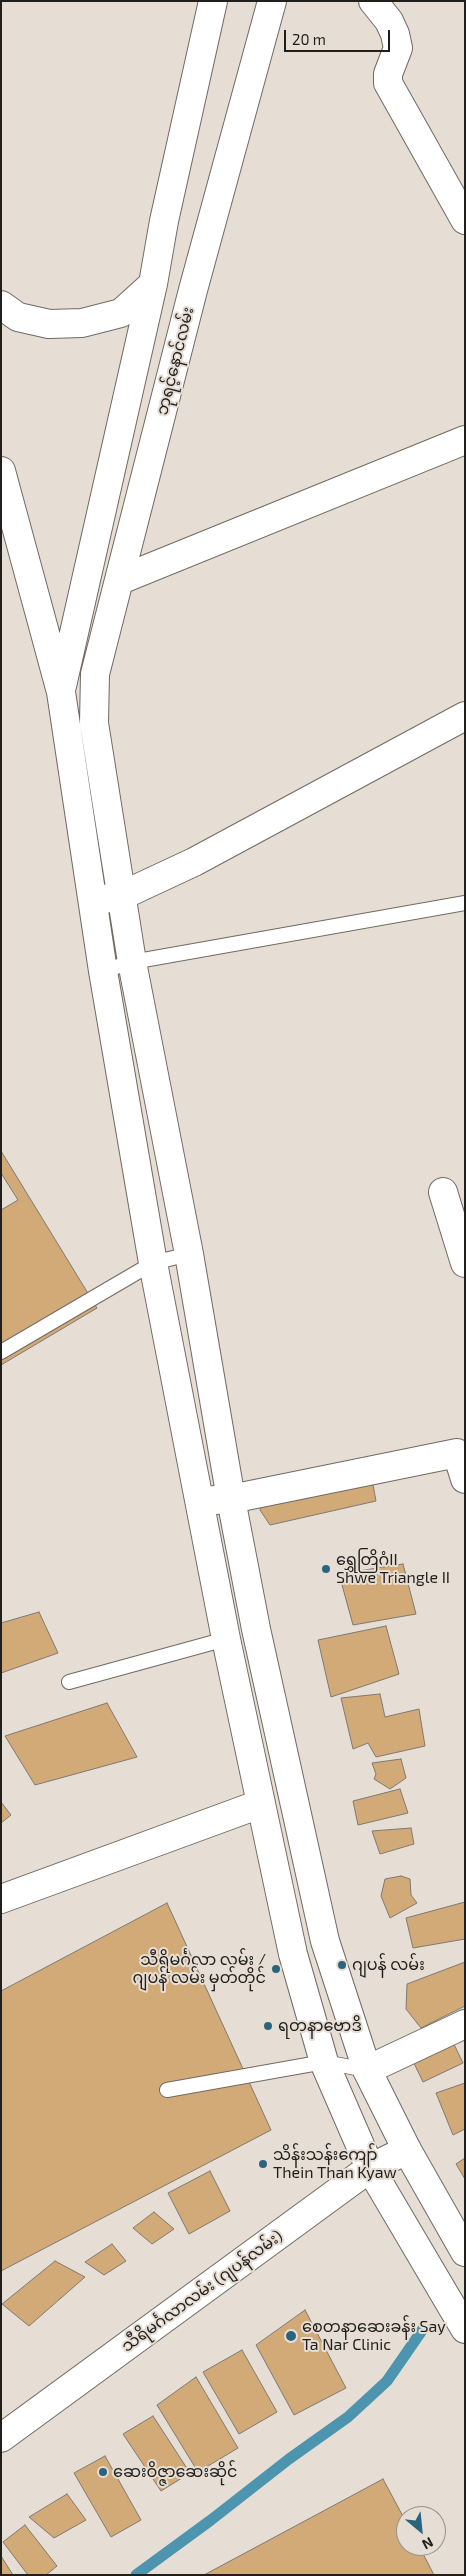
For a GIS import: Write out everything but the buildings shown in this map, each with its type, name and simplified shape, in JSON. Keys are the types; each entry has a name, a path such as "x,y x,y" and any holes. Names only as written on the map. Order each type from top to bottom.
{"main road":[{"path":"61,692 153,284 164,221 214,1"},
{"name":"ဘုရင့်နောင်လမ်း","path":"272,1 193,290 95,674 94,723 132,962 189,1254 231,1498 256,1629 325,1941 367,2070 407,2150 465,2252"},
{"path":"374,1 389,21 398,48 388,74 388,83 465,220"},
{"path":"1,305 18,317 49,324 82,323 121,313 153,284"},
{"path":"120,580 465,440"},
{"path":"1,471 61,692 104,971 153,1263 226,1639 292,1954 324,2062 370,2168 465,2329"},
{"path":"61,692 94,723"},
{"path":"93,901 122,896 194,862 465,716"},
{"path":"443,1192 465,1263"},
{"path":"200,1501 231,1498 461,1451 465,1479"},
{"path":"1,1899 260,1804"},
{"path":"367,2070 465,2024"},
{"name":"သီရိမင်္ဂလာလမ်း (ဂျပန်လမ်း)","path":"1,2438 370,2168 407,2150"}],"lane":[{"path":"104,971 132,962 465,903"},
{"path":"1,1352 153,1263 189,1254"},
{"path":"69,1682 226,1639"},
{"path":"167,2090 324,2062 367,2070"}],"waterway":[{"path":"136,2575 289,2459 348,2417 387,2381 423,2329"}],"place":[{"name":"ရွှေတြိဂံII Shwe Triangle II","path":"326,1569"},
{"name":"ဂျပန် လမ်း","path":"342,1965"},
{"name":"သီရိမင်္ဂလာ လမ်း / ဂျပန် လမ်း မှတ်တိုင်","path":"276,1969"},
{"name":"ရတနာဗောဒိ","path":"268,2026"},
{"name":"သိန်းသန်းကျော် Thein Than Kyaw","path":"263,2164"},
{"name":"စေတနာဆေးခန်း Say Ta Nar Clinic","path":"291,2336"},
{"name":"ဆေးဝိဇ္ဇာဆေးဆိုင်","path":"103,2472"}]}
